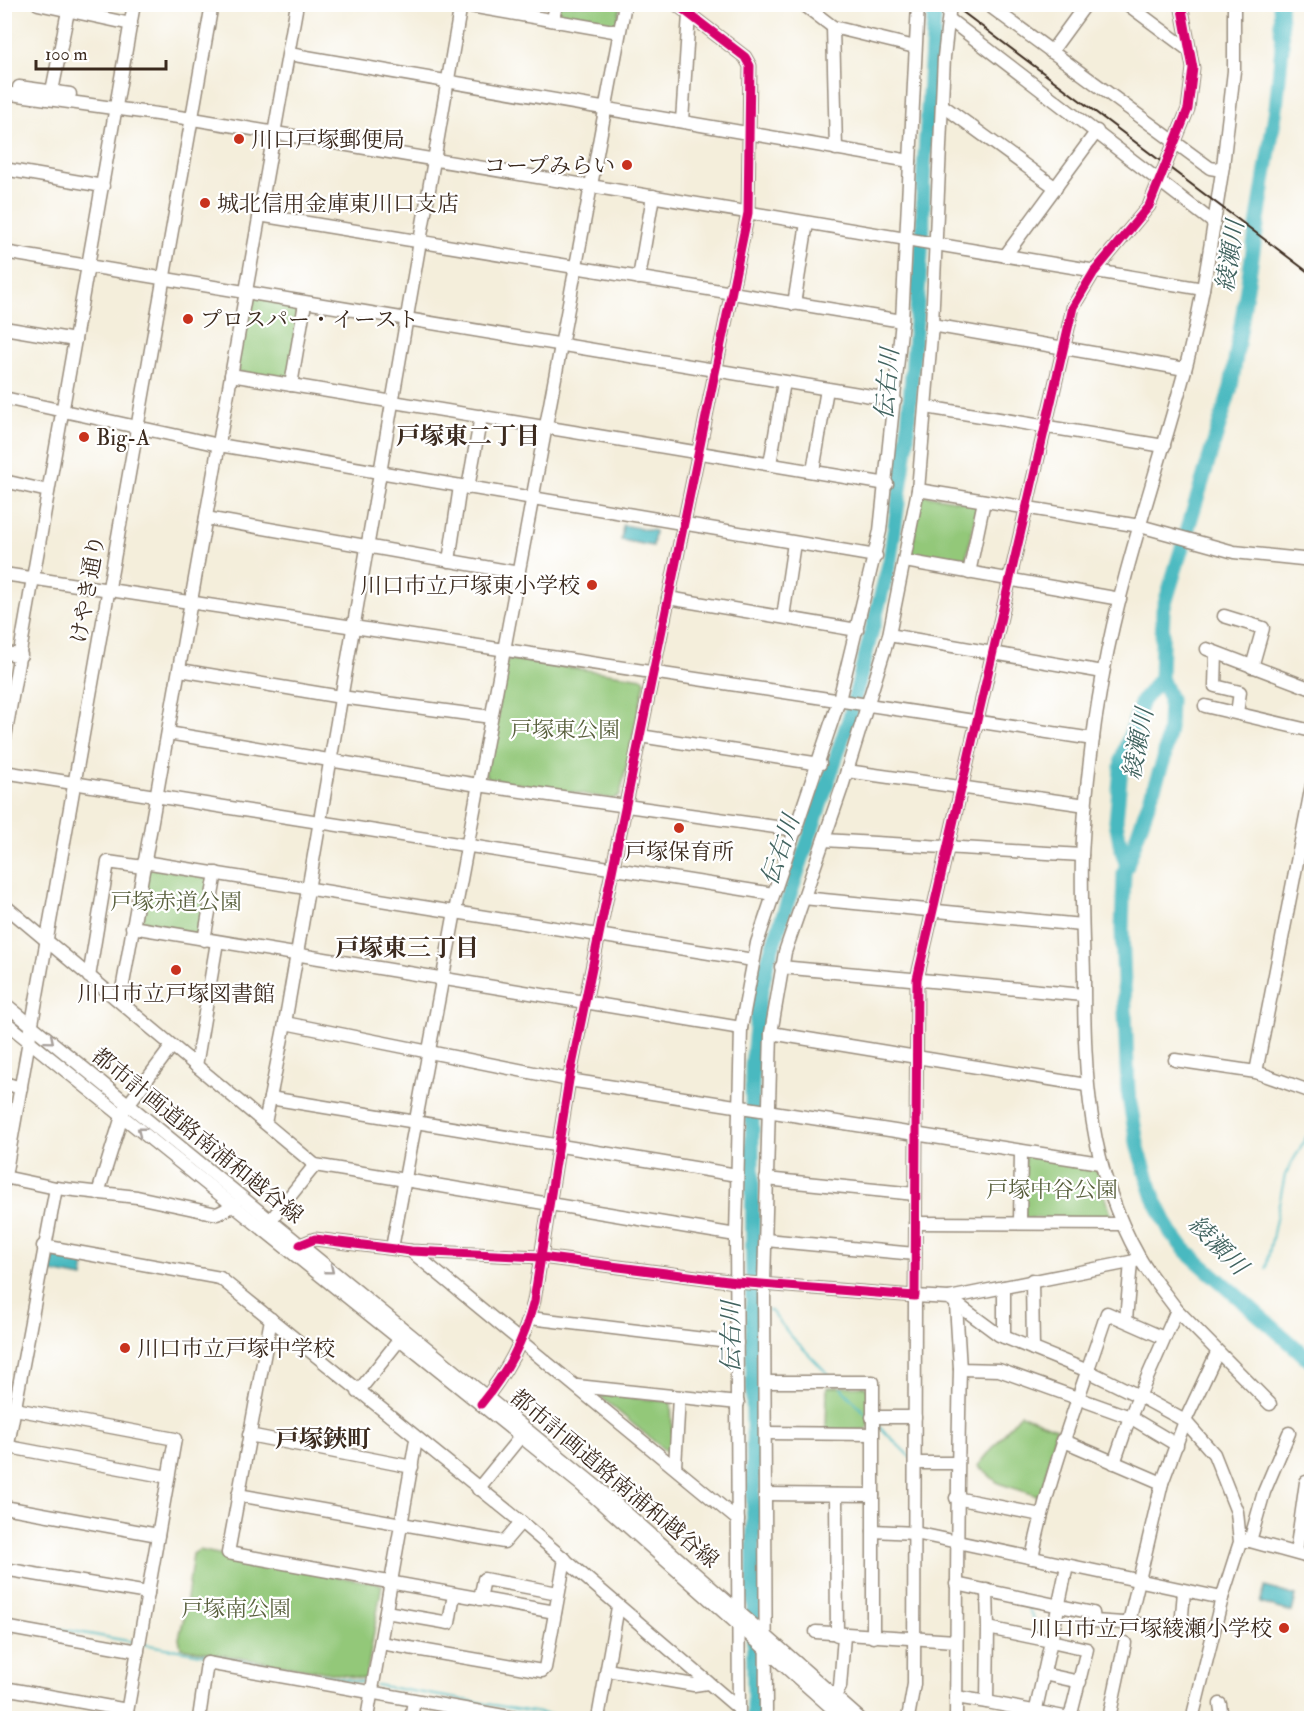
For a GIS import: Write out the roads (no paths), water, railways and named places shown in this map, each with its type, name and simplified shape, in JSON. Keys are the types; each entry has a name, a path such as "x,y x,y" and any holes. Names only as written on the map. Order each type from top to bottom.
{"street":[{"path":"38,4 130,24"},
{"path":"4,743 134,4"},
{"name":"けやき通り","path":"5,1179 10,1113 21,1088 212,4"},
{"path":"120,1001 297,4"},
{"path":"553,20 556,4"},
{"path":"392,1248 625,4"},
{"path":"484,1400 507,1368 522,1341 530,1318 584,1003 748,213 750,135 748,61 693,9 676,4"},
{"path":"803,4 833,27 915,47"},
{"path":"738,1713 742,1621 738,1520 736,1235 741,1107 741,1028 753,960 773,894 842,701 876,556 887,484 910,241 910,161 918,4"},
{"path":"766,1719 764,1111 771,1033 782,967 847,771 864,704 889,635 918,490 932,325 944,57 950,4"},
{"path":"987,4 1210,168 1216,169 1222,166"},
{"path":"1051,52 1086,4"},
{"path":"1127,4 1190,51"},
{"path":"908,1719 914,1684 917,979 1024,508 1073,307 1094,272 1149,206 1188,110 1193,68 1181,4"},
{"path":"1234,4 1234,70 1203,289 1144,528 1120,599 1103,672 1093,739 1082,855 1083,995 1086,1085 1100,1163 1136,1261 1217,1353 1270,1404"},
{"path":"265,1123 285,1023 460,5 620,32"},
{"path":"682,122 693,9"},
{"path":"52,91 68,11"},
{"path":"950,20 1214,223"},
{"path":"833,27 836,149"},
{"path":"289,54 910,161"},
{"path":"4,85 95,98 117,108"},
{"path":"4,93 193,118 1203,289"},
{"path":"4,102 94,113 117,108"},
{"path":"942,105 1056,188"},
{"path":"1005,256 1097,131"},
{"path":"4,169 103,186"},
{"path":"639,278 653,196"},
{"path":"259,214 419,243 902,321"},
{"path":"794,304 807,223"},
{"path":"4,252 716,372 896,400"},
{"path":"291,385 305,303"},
{"path":"932,325 1185,369"},
{"path":"4,328 75,340"},
{"path":"231,375 887,484"},
{"path":"770,464 784,382"},
{"path":"813,471 827,389"},
{"path":"4,398 219,445 876,556"},
{"path":"926,407 1044,424 1164,446"},
{"path":"449,561 480,416"},
{"path":"4,481 48,491"},
{"path":"918,490 1144,528 1222,550 1311,560"},
{"path":"969,573 984,501"},
{"path":"206,518 519,573"},
{"path":"783,617 794,543"},
{"path":"905,561 1120,599"},
{"path":"4,574 1093,739"},
{"path":"668,598 857,630"},
{"path":"1224,616 1263,628 1252,667"},
{"path":"889,635 1103,672"},
{"path":"1237,713 1240,692 1215,686 1212,651 1311,689"},
{"path":"4,653 21,655"},
{"path":"180,670 341,697 491,717"},
{"path":"1205,706 1311,731"},
{"path":"168,733 478,785 626,804 797,830"},
{"path":"640,736 820,764"},
{"path":"847,771 961,785 1086,805"},
{"path":"4,772 773,894"},
{"path":"1256,1072 1311,785"},
{"path":"824,840 1082,855"},
{"path":"89,976 108,862 216,873 753,960"},
{"path":"204,940 216,873"},
{"path":"803,898 1082,925"},
{"path":"4,905 315,1165 736,1235"},
{"path":"132,927 296,957 741,1028"},
{"path":"196,1066 217,942"},
{"path":"782,967 1083,995"},
{"name":"都市計画道路南浦和越谷線","path":"4,1003 31,1024 125,1110 235,1205 300,1245 403,1336"},
{"name":"都市計画道路南浦和越谷線","path":"4,1021 125,1110 403,1336 598,1488 764,1641 833,1702 858,1719"},
{"path":"285,1023 569,1080 1100,1163"},
{"path":"771,1033 1086,1085"},
{"path":"99,1193 125,1110 172,1046"},
{"path":"1175,1060 1256,1072 1311,1092"},
{"path":"4,1083 21,1088"},
{"path":"270,1098 737,1175"},
{"path":"1020,1223 1021,1150"},
{"path":"266,1225 315,1165"},
{"path":"5,1179 56,1188 137,1197 217,1214 235,1205"},
{"path":"766,1179 915,1194"},
{"path":"4,1466 56,1188"},
{"path":"915,1223 1122,1224"},
{"path":"300,1245 315,1239 411,1251 541,1257 736,1282 953,1301 1032,1280 1136,1261"},
{"path":"766,1240 915,1254"},
{"path":"44,1246 220,1278 416,1440 521,1522 707,1683 738,1713"},
{"path":"411,1251 738,1520"},
{"path":"1126,1320 1136,1261"},
{"path":"1032,1280 1033,1349"},
{"path":"1004,1287 1004,1337"},
{"path":"953,1301 1004,1337 1088,1371 1185,1421 1214,1454 1237,1512 1245,1541"},
{"path":"953,1301 960,1370 956,1498 958,1543 955,1641 956,1719"},
{"path":"1114,1463 1177,1310"},
{"path":"1032,1558 1041,1515 1062,1440 1107,1313 1164,1338"},
{"path":"530,1318 737,1343"},
{"path":"271,1319 228,1554 555,1612"},
{"path":"358,1392 403,1336"},
{"path":"1130,1622 1162,1483 1185,1421 1217,1353"},
{"path":"960,1370 999,1370 1131,1417 1178,1444"},
{"path":"766,1382 873,1382 873,1637"},
{"path":"576,1386 738,1403"},
{"path":"675,1467 679,1397"},
{"name":"都市計画道路南浦和越谷線","path":"484,1400 521,1436 742,1621"},
{"path":"4,1688 127,1714 175,1439 15,1410"},
{"path":"872,1417 915,1417"},
{"path":"766,1433 872,1434"},
{"path":"1194,1711 1222,1598 1289,1433"},
{"path":"249,1435 411,1467"},
{"path":"478,1489 521,1436"},
{"path":"367,1719 416,1440"},
{"path":"1062,1440 1162,1483"},
{"path":"6,1446 168,1477"},
{"path":"915,1463 957,1463"},
{"path":"1296,1553 1306,1482"},
{"path":"765,1494 873,1494"},
{"path":"238,1495 504,1542 521,1522"},
{"path":"833,1702 840,1687 841,1635 836,1495"},
{"path":"956,1498 1041,1515"},
{"path":"4,1507 158,1535"},
{"path":"873,1531 915,1533 1222,1598"},
{"path":"1245,1541 1311,1558"},
{"path":"381,1643 542,1671 545,1668 565,1559"},
{"path":"1035,1716 1067,1566"},
{"path":"4,1569 148,1593"},
{"path":"480,1599 484,1580 558,1593"},
{"path":"956,1584 1093,1613 1094,1621 1181,1627 1184,1591"},
{"path":"987,1590 987,1702"},
{"path":"386,1612 449,1623 454,1594"},
{"path":"601,1719 598,1718 618,1607"},
{"path":"4,1627 138,1651"},
{"path":"956,1697 987,1702 1035,1716 1070,1719 1087,1649 988,1628"},
{"path":"816,1632 955,1641"},
{"path":"1109,1719 1125,1644"},
{"path":"199,1719 207,1663 514,1719"},
{"path":"607,1670 694,1685 707,1683"},
{"path":"1043,1674 1080,1682"},
{"path":"411,1719 414,1701"},
{"name":"都市計画道路南浦和越谷線","path":"833,1702 843,1719"},
{"path":"1220,1704 1222,1719"}],"water":[{"path":"623,525 655,531 653,546 621,540"},
{"path":"53,1257 85,1263 83,1278 51,1272"},
{"path":"1265,1587 1296,1596 1292,1612 1260,1603"}],"waterway":[{"name":"伝右川","path":"754,1718 752,1066 758,1007 767,963 850,716 890,560 907,440 923,229 923,184 935,4"},
{"name":"綾瀬川","path":"1280,4 1282,47 1276,108 1231,387 1163,610 1161,678 1170,699 1169,728 1164,759 1124,873 1122,930 1128,1092 1138,1148 1154,1198 1171,1233 1186,1251 1312,1362"},
{"path":"1127,866 1116,821 1122,758 1142,701 1161,678"},
{"path":"1266,1268 1285,1175 1312,1127"},
{"path":"768,1310 831,1377"},
{"path":"841,1388 868,1416"},
{"path":"879,1426 911,1458"},
{"path":"1028,1608 1042,1635"},
{"path":"4,1619 134,1642"},
{"path":"143,1644 368,1683"},
{"path":"376,1685 569,1718"}],"railway":[{"path":"952,4 1312,275"}],"place":[{"name":"川口戸塚郵便局","path":"239,139"},
{"name":"コープみらい","path":"627,165"},
{"name":"城北信用金庫東川口支店","path":"205,203"},
{"name":"プロスパー・イースト","path":"188,319"},
{"name":"Big-A","path":"84,437"},
{"name":"川口市立戸塚東小学校","path":"592,585"},
{"name":"戸塚保育所","path":"679,828"},
{"name":"川口市立戸塚図書館","path":"176,970"},
{"name":"川口市立戸塚中学校","path":"125,1348"},
{"name":"川口市立戸塚綾瀬小学校","path":"1284,1628"}],"district":[{"name":"戸塚東二丁目","path":"468,436"},
{"name":"戸塚東三丁目","path":"407,948"},
{"name":"戸塚鋏町","path":"323,1439"}],"park label":[{"name":"戸塚東公園","path":"565,729"},
{"name":"戸塚赤道公園","path":"176,901"},
{"name":"戸塚中谷公園","path":"1052,1189"},
{"name":"戸塚南公園","path":"236,1608"}]}
